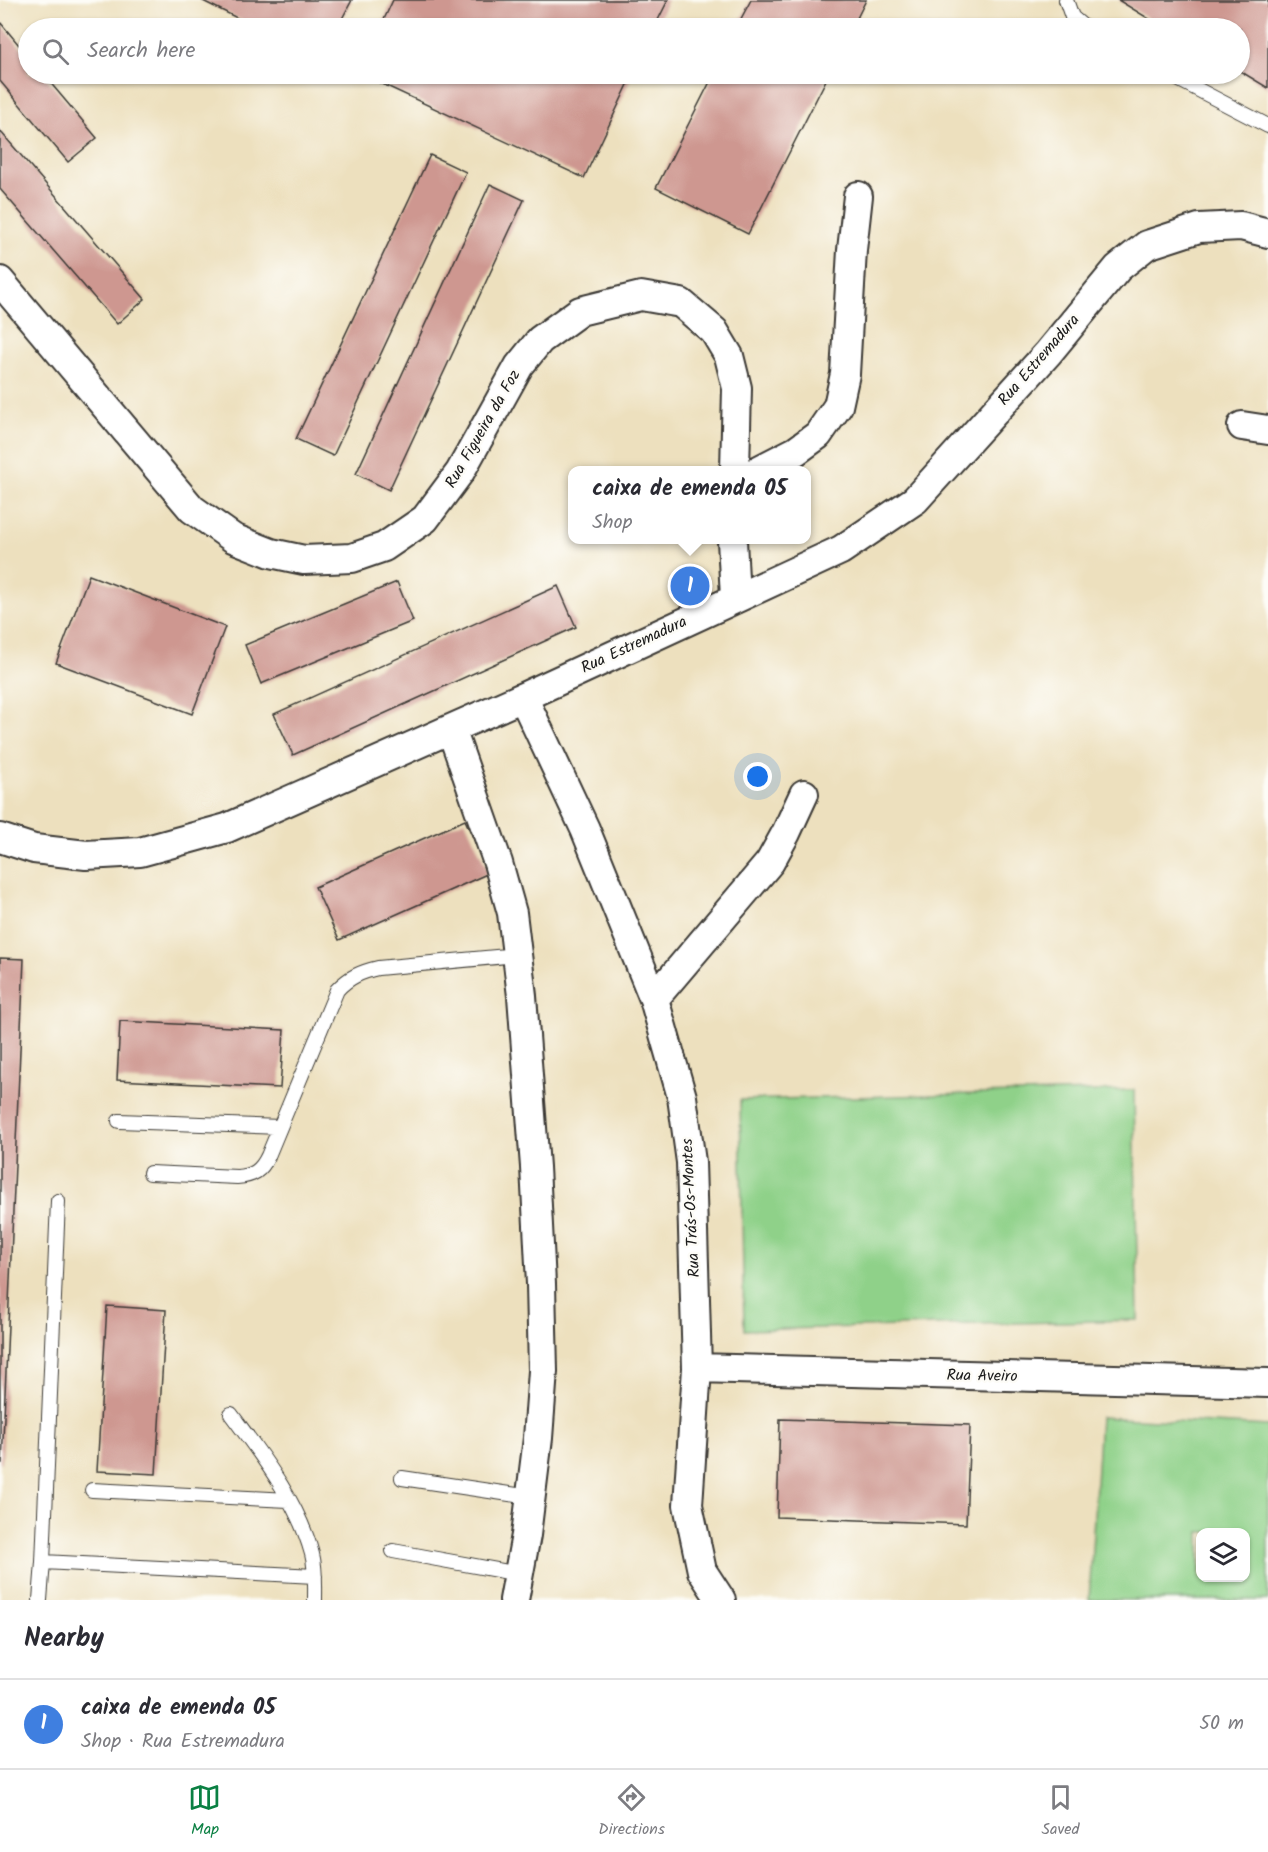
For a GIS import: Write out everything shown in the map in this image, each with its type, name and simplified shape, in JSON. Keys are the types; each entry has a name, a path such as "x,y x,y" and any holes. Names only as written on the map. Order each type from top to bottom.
{"street":[{"path":"768,466 796,451 818,435 838,406 845,374 852,250 858,195"},
{"name":"Rua Estremadura","path":"0,837 34,849 86,855 140,852 227,828 522,697 841,550 915,500 1048,353 1118,268 1147,245 1199,228 1241,226 1268,233"},
{"name":"Rua Figueira da Foz","path":"0,281 192,509 233,538 271,553 304,560 351,558 384,547 425,519 460,472 519,366 540,340 580,311 641,296 681,303 714,331 729,356 737,388 735,466"},
{"path":"732,544 735,598"},
{"name":"Rua Trás-Os-Montes","path":"522,697 585,829 654,999 682,1097 691,1162 697,1368 688,1505 702,1571 721,1600"},
{"path":"451,729 498,863 512,913 518,955 535,1167 542,1295 543,1371 538,1438 517,1587"},
{"path":"654,999 770,862 804,794"},
{"name":"Rua Aveiro","path":"697,1368 1268,1383"}],"lane":[{"path":"1066,0 1073,18"},
{"path":"1187,84 1268,126"},
{"path":"150,1173 247,1177 256,1173 263,1166 337,990 347,980 362,972 378,968 518,955"},
{"path":"120,1120 280,1127"},
{"path":"40,1600 58,1201"},
{"path":"231,1414 263,1458 289,1500 305,1532 312,1555 315,1600"},
{"path":"402,1478 530,1497"},
{"path":"92,1490 289,1500"},
{"path":"393,1551 517,1587"},
{"path":"43,1562 315,1576"}],"green space":[{"path":"1134,1090 1138,1320 744,1330 740,1100"},
{"path":"1100,1417 1268,1426 1268,1600 1089,1600"}],"building":[{"path":"201,0 352,0 342,18 237,18"},
{"path":"393,0 668,0 659,18 385,18"},
{"path":"751,0 866,0 857,18 741,18"},
{"path":"1118,0 1268,0 1268,88 1250,77 1250,18 1148,18"},
{"path":"0,22 18,44 18,84 51,84 97,138 68,162 0,81"},
{"path":"382,84 628,84 584,178"},
{"path":"709,84 824,84 748,234 656,188"},
{"path":"0,131 145,299 117,324 0,189"},
{"path":"430,155 466,172 333,456 296,439"},
{"path":"490,184 524,200 389,490 356,474"},
{"path":"89,575 225,627 192,714 56,663"},
{"path":"397,582 413,621 261,684 245,645"},
{"path":"558,586 576,627 293,755 274,714"},
{"path":"465,820 489,873 339,940 315,887"},
{"path":"0,958 24,959 2,1463 0,1463"},
{"path":"120,1021 284,1030 280,1088 117,1080"},
{"path":"107,1306 166,1310 156,1474 97,1471"},
{"path":"780,1419 970,1425 966,1524 777,1517"}],"place":[{"name":"caixa de emenda 05","path":"690,586"}]}
